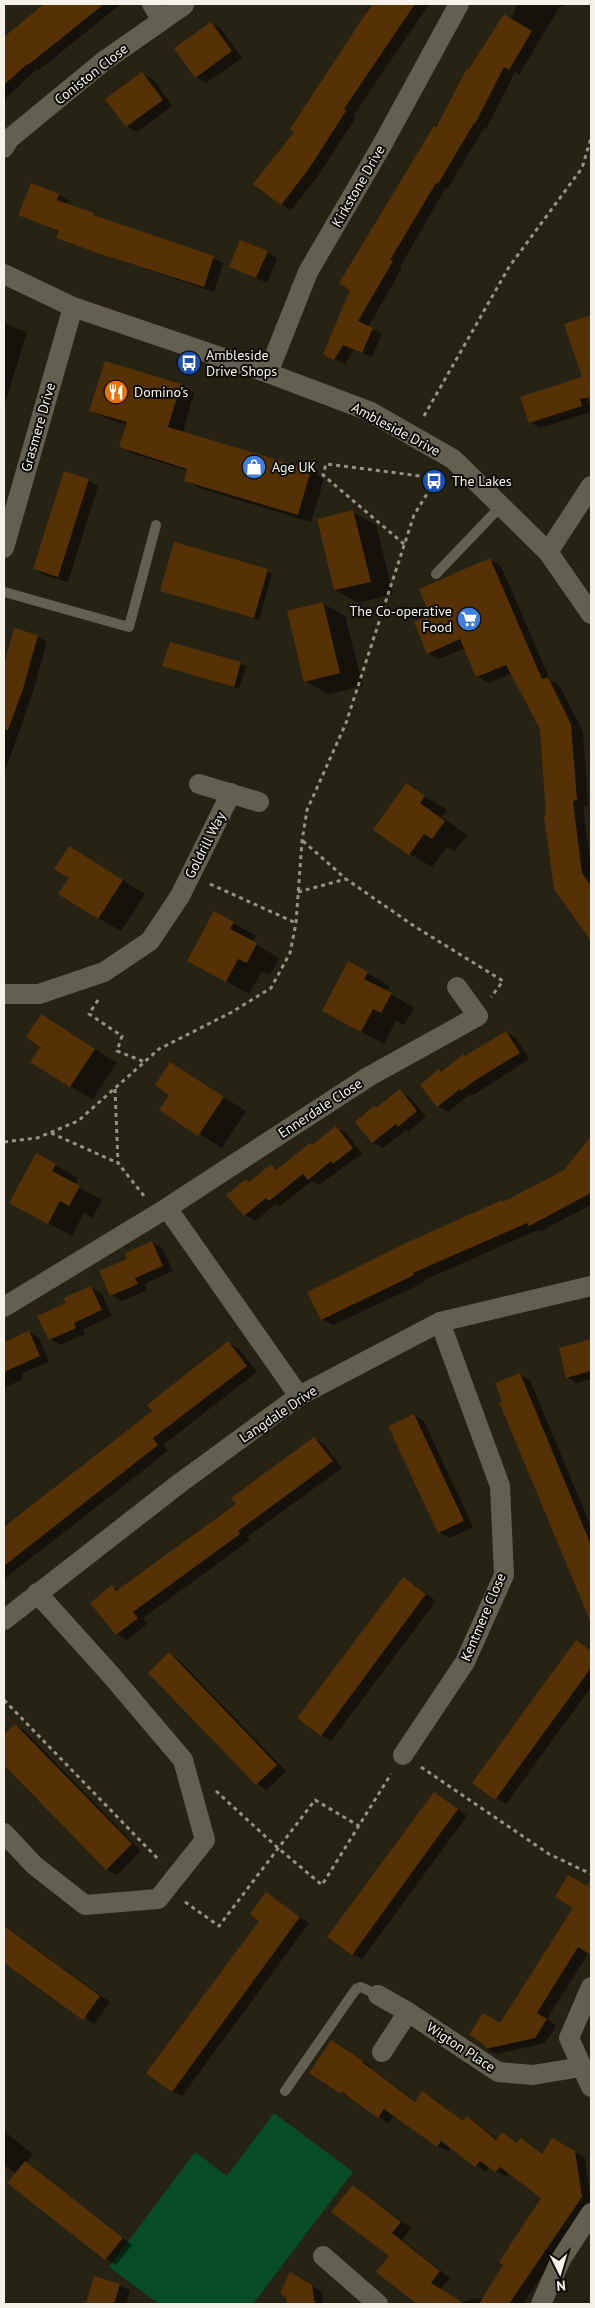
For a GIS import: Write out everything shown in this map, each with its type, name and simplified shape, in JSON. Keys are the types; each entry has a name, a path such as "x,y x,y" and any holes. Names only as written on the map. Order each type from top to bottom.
{"street":[{"name":"Kirkstone Drive","path":"268,374 308,272 382,144 459,4"},
{"name":"Coniston Close","path":"4,148 10,139 104,61 157,12 184,5"},
{"name":"Ambleside Drive","path":"4,274 73,307 369,411 453,459 548,552 591,614"},
{"name":"Grasmere Drive","path":"4,548 73,307"},
{"path":"548,552 591,486"},
{"path":"199,784 259,802"},
{"name":"Goldrill Way","path":"4,994 39,994 104,972 150,941 180,896 231,793"},
{"path":"457,987 478,1016"},
{"name":"Ennerdale Close","path":"4,1307 163,1211 368,1077 478,1016"},
{"path":"163,1211 299,1396"},
{"name":"Langdale Drive","path":"4,1620 180,1483 299,1396 440,1322 591,1286"},
{"name":"Kentmere Close","path":"403,1755 465,1662 504,1575 500,1486 440,1322"},
{"path":"4,1833 34,1865 85,1904 158,1899 205,1840 183,1760 112,1675 37,1593"},
{"path":"591,1987 569,2038 591,2087"},
{"name":"Wigton Place","path":"378,1995 408,2012 498,2072 533,2075 581,2067"},
{"path":"382,2052 408,2012"},
{"path":"541,2304 561,2259 591,2213"},
{"path":"323,2256 373,2303"}],"lane":[{"path":"436,574 501,506"},
{"path":"4,592 129,627 156,525"},
{"path":"285,2091 356,1989 361,1988 378,1995"}],"path":[{"path":"412,436 509,267 582,168 591,138"},
{"path":"4,1142 37,1138 78,1121 159,1049 232,1012 271,988 290,953 296,923 302,841 307,810 346,723 414,515 437,478 453,459"},
{"path":"404,544 323,475 326,464 437,478"},
{"path":"302,841 346,879 414,926 502,981 478,1016"},
{"path":"189,875 296,923"},
{"path":"298,892 346,879"},
{"path":"104,972 108,983 89,1014 122,1036 117,1051 145,1062"},
{"path":"114,1088 118,1163"},
{"path":"50,1132 118,1163 163,1211"},
{"path":"4,1700 171,1883 219,1926 315,1800 359,1827"},
{"path":"212,1787 322,1886 403,1755 549,1854 591,1874"}],"green space":[{"path":"274,2113 353,2172 253,2304 159,2304 109,2267 195,2152 227,2176"}],"building":[{"path":"44,4 104,4 27,64 4,85 4,37"},
{"path":"372,4 415,4 344,109 346,111 308,170 281,205 253,184 294,132 290,129"},
{"path":"504,14 532,31 509,70 504,67 475,124 438,184 436,183 390,260 393,261 358,321 373,328 362,353 343,345 334,360 323,354 350,290 339,283 434,126 436,128 467,68 469,69"},
{"path":"211,22 232,51 195,78 174,48"},
{"path":"142,72 163,100 126,127 105,99"},
{"path":"31,183 59,194 57,200 94,213 93,215 214,256 204,287 56,238 59,231 18,215"},
{"path":"240,240 268,251 256,278 229,267"},
{"path":"591,315 591,397 580,399 582,406 529,423 520,397 582,377 564,324"},
{"path":"105,361 181,384 168,427 311,470 298,515 184,481 187,469 119,447 127,422 89,411"},
{"path":"64,471 89,479 58,577 33,569"},
{"path":"353,510 371,582 334,590 317,519"},
{"path":"174,542 268,569 254,618 160,591"},
{"path":"490,558 542,679 548,677 571,724 577,800 573,801 582,873 591,886 591,941 554,889 544,816 546,815 540,729 506,665 476,677 460,639 427,654 414,622 430,615 419,589"},
{"path":"323,602 340,673 304,682 287,611"},
{"path":"14,628 38,635 23,689 8,730 4,730 4,665"},
{"path":"170,642 241,662 234,687 162,666"},
{"path":"406,783 425,796 420,803 445,821 432,839 424,834 409,855 373,830"},
{"path":"69,846 123,880 98,919 58,894 69,878 54,869"},
{"path":"214,911 234,922 230,929 257,943 247,963 238,959 226,982 187,961"},
{"path":"348,961 368,972 364,979 392,993 381,1013 373,1009 361,1032 322,1011"},
{"path":"41,1014 95,1049 70,1087 30,1062 40,1047 26,1037"},
{"path":"506,1031 520,1053 461,1091 460,1089 437,1107 420,1085 439,1069 441,1072 464,1054 465,1056"},
{"path":"170,1062 224,1097 198,1136 159,1110 169,1095 155,1085"},
{"path":"400,1089 417,1111 398,1127 396,1124 372,1143 355,1122 374,1106 376,1108"},
{"path":"336,1126 353,1148 333,1164 331,1161 308,1180 303,1174 269,1201 266,1198 244,1216 226,1195 246,1179 249,1182 271,1164 276,1170 310,1143 312,1145"},
{"path":"591,1136 591,1193 529,1226 527,1223 413,1273 414,1275 321,1320 307,1292 408,1242 502,1200 503,1202 564,1170"},
{"path":"36,1153 56,1164 52,1171 80,1186 69,1206 60,1201 48,1224 9,1203"},
{"path":"152,1241 163,1266 135,1278 138,1284 110,1296 99,1271 127,1259 125,1253"},
{"path":"91,1286 102,1310 74,1323 76,1328 49,1340 37,1316 66,1303 63,1298"},
{"path":"29,1331 40,1356 4,1372 4,1342"},
{"path":"591,1339 591,1371 566,1378 559,1348"},
{"path":"228,1341 247,1366 153,1438 158,1445 4,1566 4,1527 152,1411 147,1405"},
{"path":"520,1373 591,1545 591,1623 499,1402 502,1401 495,1383"},
{"path":"414,1414 464,1521 438,1533 388,1426"},
{"path":"314,1437 333,1461 238,1531 240,1534 133,1612 138,1618 116,1635 90,1603 112,1585 116,1591 236,1504 231,1498"},
{"path":"403,1577 426,1594 321,1736 297,1718"},
{"path":"576,1640 591,1651 591,1668 495,1800 472,1783"},
{"path":"169,1652 277,1765 256,1785 148,1673"},
{"path":"15,1724 132,1844 106,1870 4,1765 4,1734"},
{"path":"434,1792 458,1809 352,1955 327,1937"},
{"path":"568,1875 587,1886 591,1879 591,1955 578,1947 537,2013 547,2019 535,2038 485,2049 486,2046 469,2035 483,2013 500,2023 573,1908 555,1897"},
{"path":"266,1892 300,1917 172,2092 146,2073 259,1921 250,1914"},
{"path":"4,1926 100,1996 83,2020 4,1963"},
{"path":"331,2040 363,2061 415,2102 422,2091 463,2121 467,2116 496,2140 502,2132 517,2143 521,2138 542,2154 552,2138 575,2151 582,2197 509,2304 479,2304 503,2265 499,2262 541,2198 500,2167 495,2172 480,2161 475,2167 441,2141 437,2147 384,2109 378,2118 342,2092 341,2094 309,2073"},
{"path":"25,2161 123,2238 105,2260 7,2183"},
{"path":"353,2185 401,2222 392,2233 440,2271 431,2283 465,2304 417,2304 376,2272 389,2256 331,2212"},
{"path":"290,2272 312,2285 315,2304 287,2304 286,2298 280,2293"},
{"path":"94,2276 120,2284 114,2304 86,2304"}],"place":[{"name":"Ambleside Drive Shops","path":"189,363"},
{"name":"Domino's","path":"116,392"},
{"name":"Age UK","path":"254,467"},
{"name":"The Lakes","path":"434,481"},
{"name":"The Co-operative Food","path":"469,619"}]}
